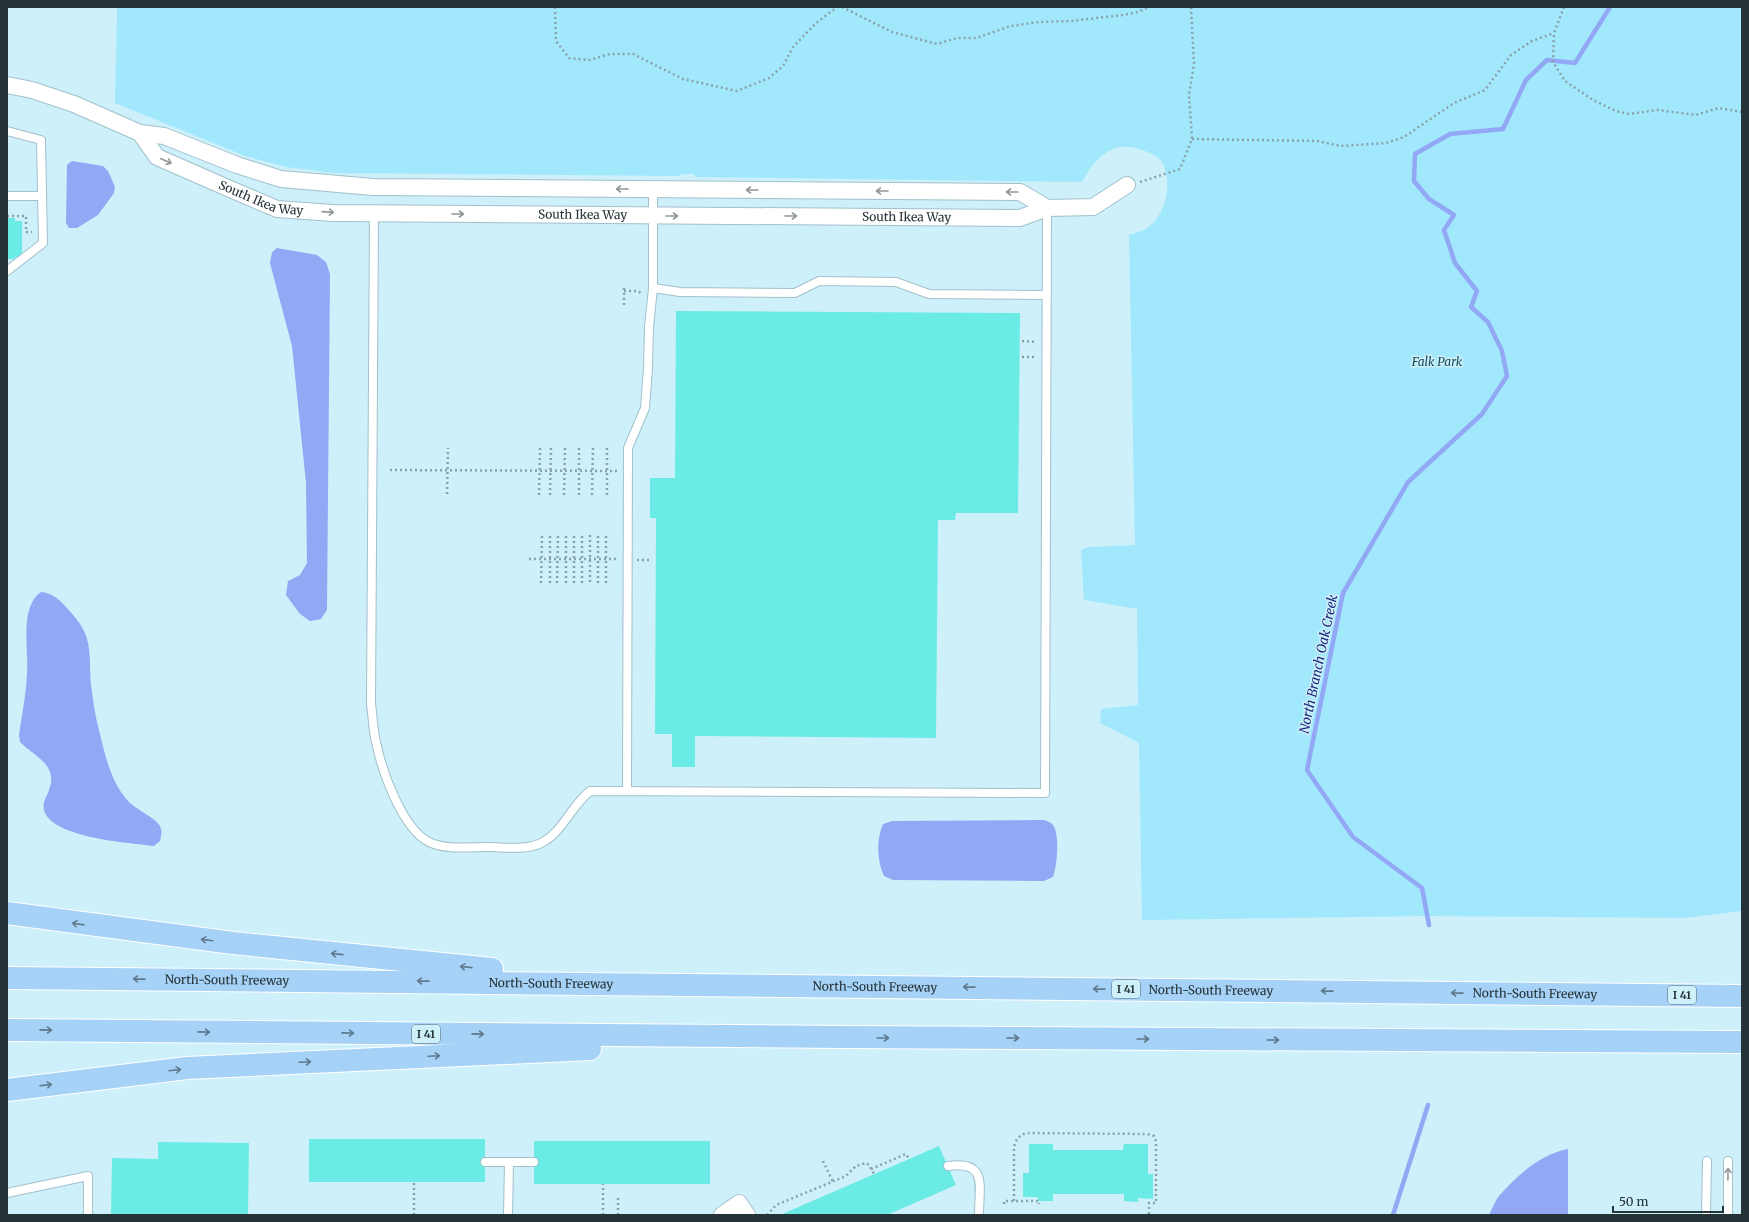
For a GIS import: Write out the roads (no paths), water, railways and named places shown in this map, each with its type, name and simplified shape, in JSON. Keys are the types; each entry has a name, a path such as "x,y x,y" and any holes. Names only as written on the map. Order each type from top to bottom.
{"highway":[{"path":"7,913 233,943 630,983"},
{"name":"North-South Freeway","path":"7,978 630,983 1742,996"},
{"path":"1622,995 1742,987"},
{"name":"I 41","path":"7,1030 844,1037 1742,1042"},
{"path":"7,1090 187,1068 844,1037"},
{"path":"1684,1042 1742,1046"}],"street":[{"name":"South Ikea Way","path":"7,85 32,90 74,104 140,133 164,136 237,165 280,179 323,184 374,187 1020,192 1047,208"},
{"name":"South Ikea Way","path":"140,133 157,157 277,209 374,214 1020,218 1047,208 1093,207 1127,185"},
{"path":"722,1215 739,1203 747,1215"}],"lane":[{"path":"7,131 41,140 42,196 42,243 7,271"},
{"path":"627,791 628,448 645,408 649,327 653,288 653,189"},
{"path":"7,196 42,196"},
{"path":"374,214 371,704 377,746 394,795 403,813 415,832 430,843 447,846 526,847 542,843 556,834 579,800 590,791 1045,793 1047,208"},
{"path":"653,288 680,292 795,293 819,281 896,282 929,294 1047,295"},
{"path":"1706,1215 1707,1161"},
{"path":"1728,1161 1728,1215"},
{"path":"485,1162 534,1162"},
{"path":"508,1215 509,1162"},
{"path":"948,1166 959,1164 971,1166 976,1172 979,1179 979,1215"},
{"path":"7,1193 88,1176 88,1215"}],"water":[{"path":"72,161 103,166 108,171 115,187 114,193 98,215 77,228 69,228 66,223 67,165"},
{"path":"277,248 317,255 326,262 330,274 327,610 321,619 310,621 300,614 286,595 288,581 300,575 307,563 306,483 292,346 270,263 272,252"},
{"path":"41,592 52,595 61,601 76,619 87,637 95,714 106,759 113,777 129,802 157,822 160,826 160,841 154,846 111,841 76,833 61,827 50,819 44,810 44,802 49,790 51,774 48,767 38,756 20,742 19,735 26,682 27,618 34,599"},
{"path":"1045,820 1052,824 1055,829 1057,836 1057,851 1056,866 1053,877 1044,881 893,880 884,876 880,864 878,850 879,837 883,824 892,821"},
{"path":"1568,1149 1568,1215 1489,1215 1499,1196 1530,1166 1548,1156"}],"waterway":[{"name":"North Branch Oak Creek","path":"1429,925 1422,888 1353,837 1307,770 1343,593 1408,482 1482,414 1507,376 1502,351 1488,322 1471,307 1477,291 1455,263 1444,230 1454,215 1429,199 1414,181 1415,154 1450,134 1503,129 1526,80 1547,60 1575,63 1610,7"},
{"name":"North Branch Oak Creek","path":"1393,1215 1428,1105"}],"park label":[{"name":"Falk Park","path":"1437,362"}]}
